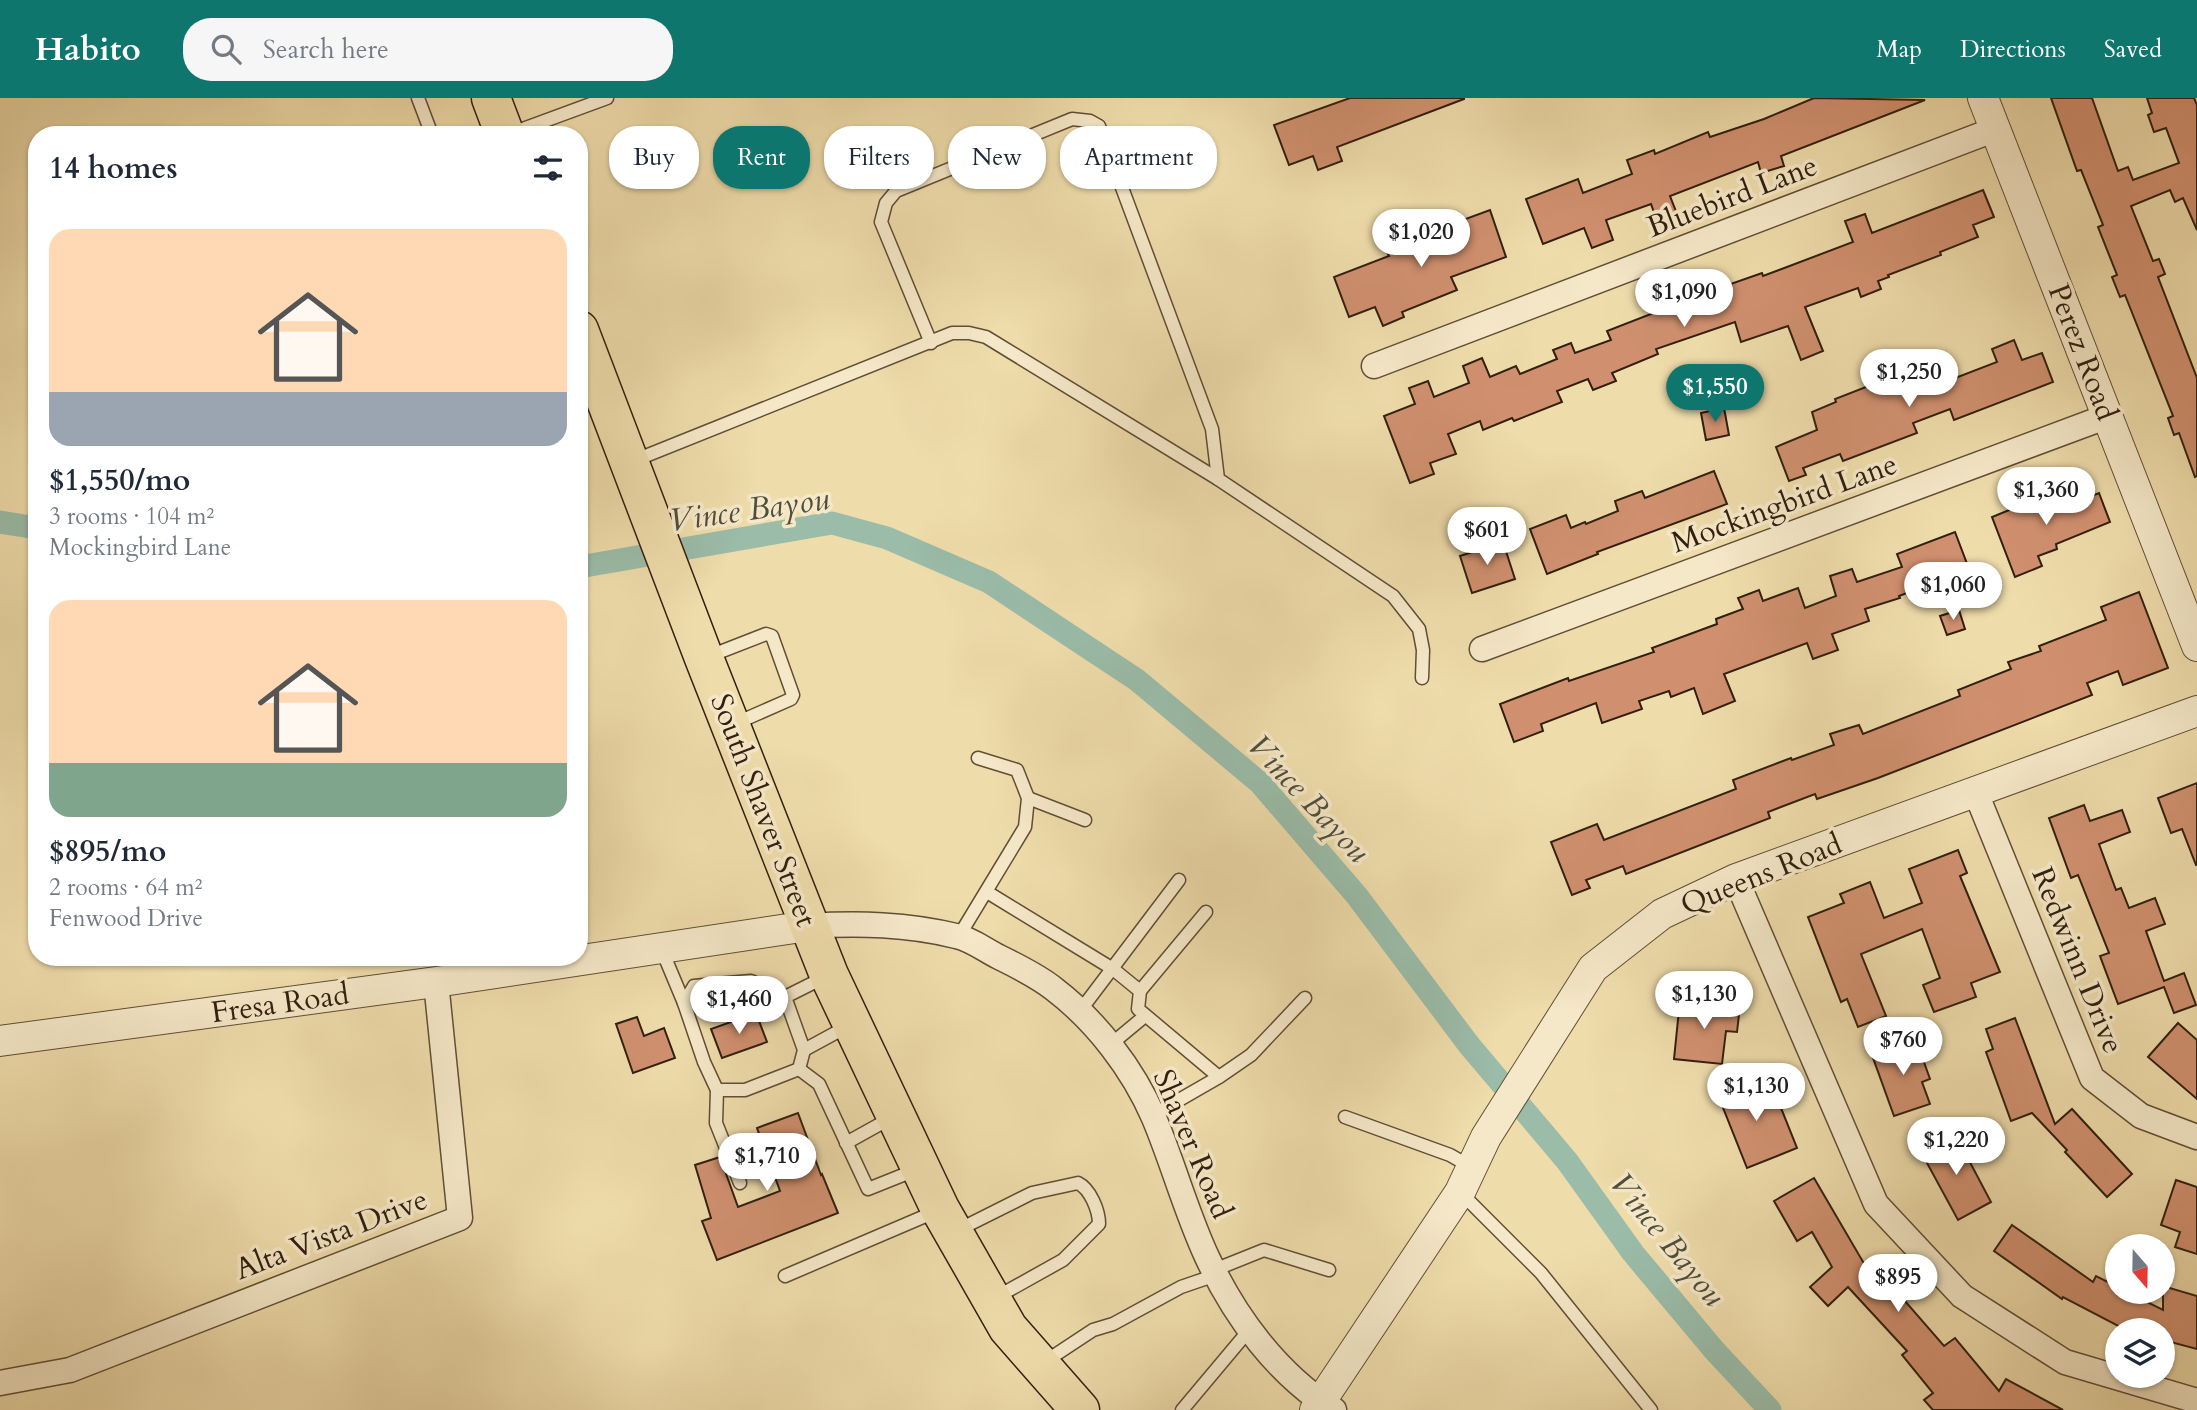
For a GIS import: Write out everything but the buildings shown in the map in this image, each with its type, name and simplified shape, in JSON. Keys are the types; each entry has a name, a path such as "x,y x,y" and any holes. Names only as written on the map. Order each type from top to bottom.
{"main road":[{"path":"491,98 502,126"},
{"name":"South Shaver Street","path":"588,362 594,383 629,462 829,975 920,1168 1008,1328 1080,1410"}],"street":[{"name":"Perez Road","path":"1983,98 2197,646"},
{"name":"Bluebird Lane","path":"1374,366 1996,129"},
{"name":"Mockingbird Lane","path":"1482,649 2108,416"},
{"name":"Queens Road","path":"1323,1407 1466,1180 1486,1137 1593,968 1662,914 1736,878 2197,711"},
{"name":"Redwinn Drive","path":"1976,793 2092,1078 2141,1116 2197,1137"},
{"path":"1736,878 1876,1204 1962,1296 2065,1363 2197,1401"},
{"name":"Shaver Road","path":"808,926 856,923 901,926 959,936 1052,987 1080,1011 1121,1059 1153,1115 1207,1256 1228,1297 1286,1373 1323,1407"},
{"name":"Fresa Road","path":"588,956 808,926"},
{"name":"Fresa Road","path":"0,1041 504,966"},
{"name":"Alta Vista Drive","path":"0,1383 69,1370 460,1218 451,972"}],"lane":[{"path":"418,98 429,126"},
{"path":"530,126 607,98"},
{"path":"931,343 881,222 886,203 897,191 1072,119 1090,121 1099,126 1212,429 1218,479"},
{"path":"629,462 952,333 986,337 1218,479 1393,596 1419,629 1423,650 1422,678"},
{"path":"704,658 766,635 772,636 793,695 791,699 730,725"},
{"path":"959,936 1025,827 1028,798 1017,770 978,758"},
{"path":"1028,798 1085,820"},
{"path":"1080,1011 1179,880"},
{"path":"987,892 1113,969 1140,991"},
{"path":"1206,912 1140,991 1138,1009 1219,1077"},
{"path":"661,948 684,1003 704,1062 718,1090 716,1123 740,1183"},
{"path":"785,997 829,975"},
{"path":"684,1003 694,986 751,981 785,997 804,1050 799,1069"},
{"path":"1153,1115 1251,1055 1305,999"},
{"path":"1110,1045 1145,1016"},
{"path":"804,1050 852,1024"},
{"path":"718,1090 745,1090 799,1069"},
{"path":"799,1069 819,1084 868,1189 920,1168"},
{"path":"845,1143 895,1115"},
{"path":"1345,1117 1450,1155 1466,1180 1651,1410"},
{"path":"785,1276 1032,1193 1078,1183 1086,1187 1099,1215 1099,1224 1063,1260 992,1300"},
{"path":"1041,1365 1093,1330 1112,1324 1181,1287 1264,1250 1329,1270"},
{"path":"1184,1409 1250,1329"}],"waterway":[{"name":"Vince Bayou","path":"0,522 28,527"},
{"name":"Vince Bayou","path":"588,565 832,523 887,538 989,582 1137,680 1260,783 1357,896 1469,1045 1567,1161 1633,1253 1714,1350 1770,1410"}]}
